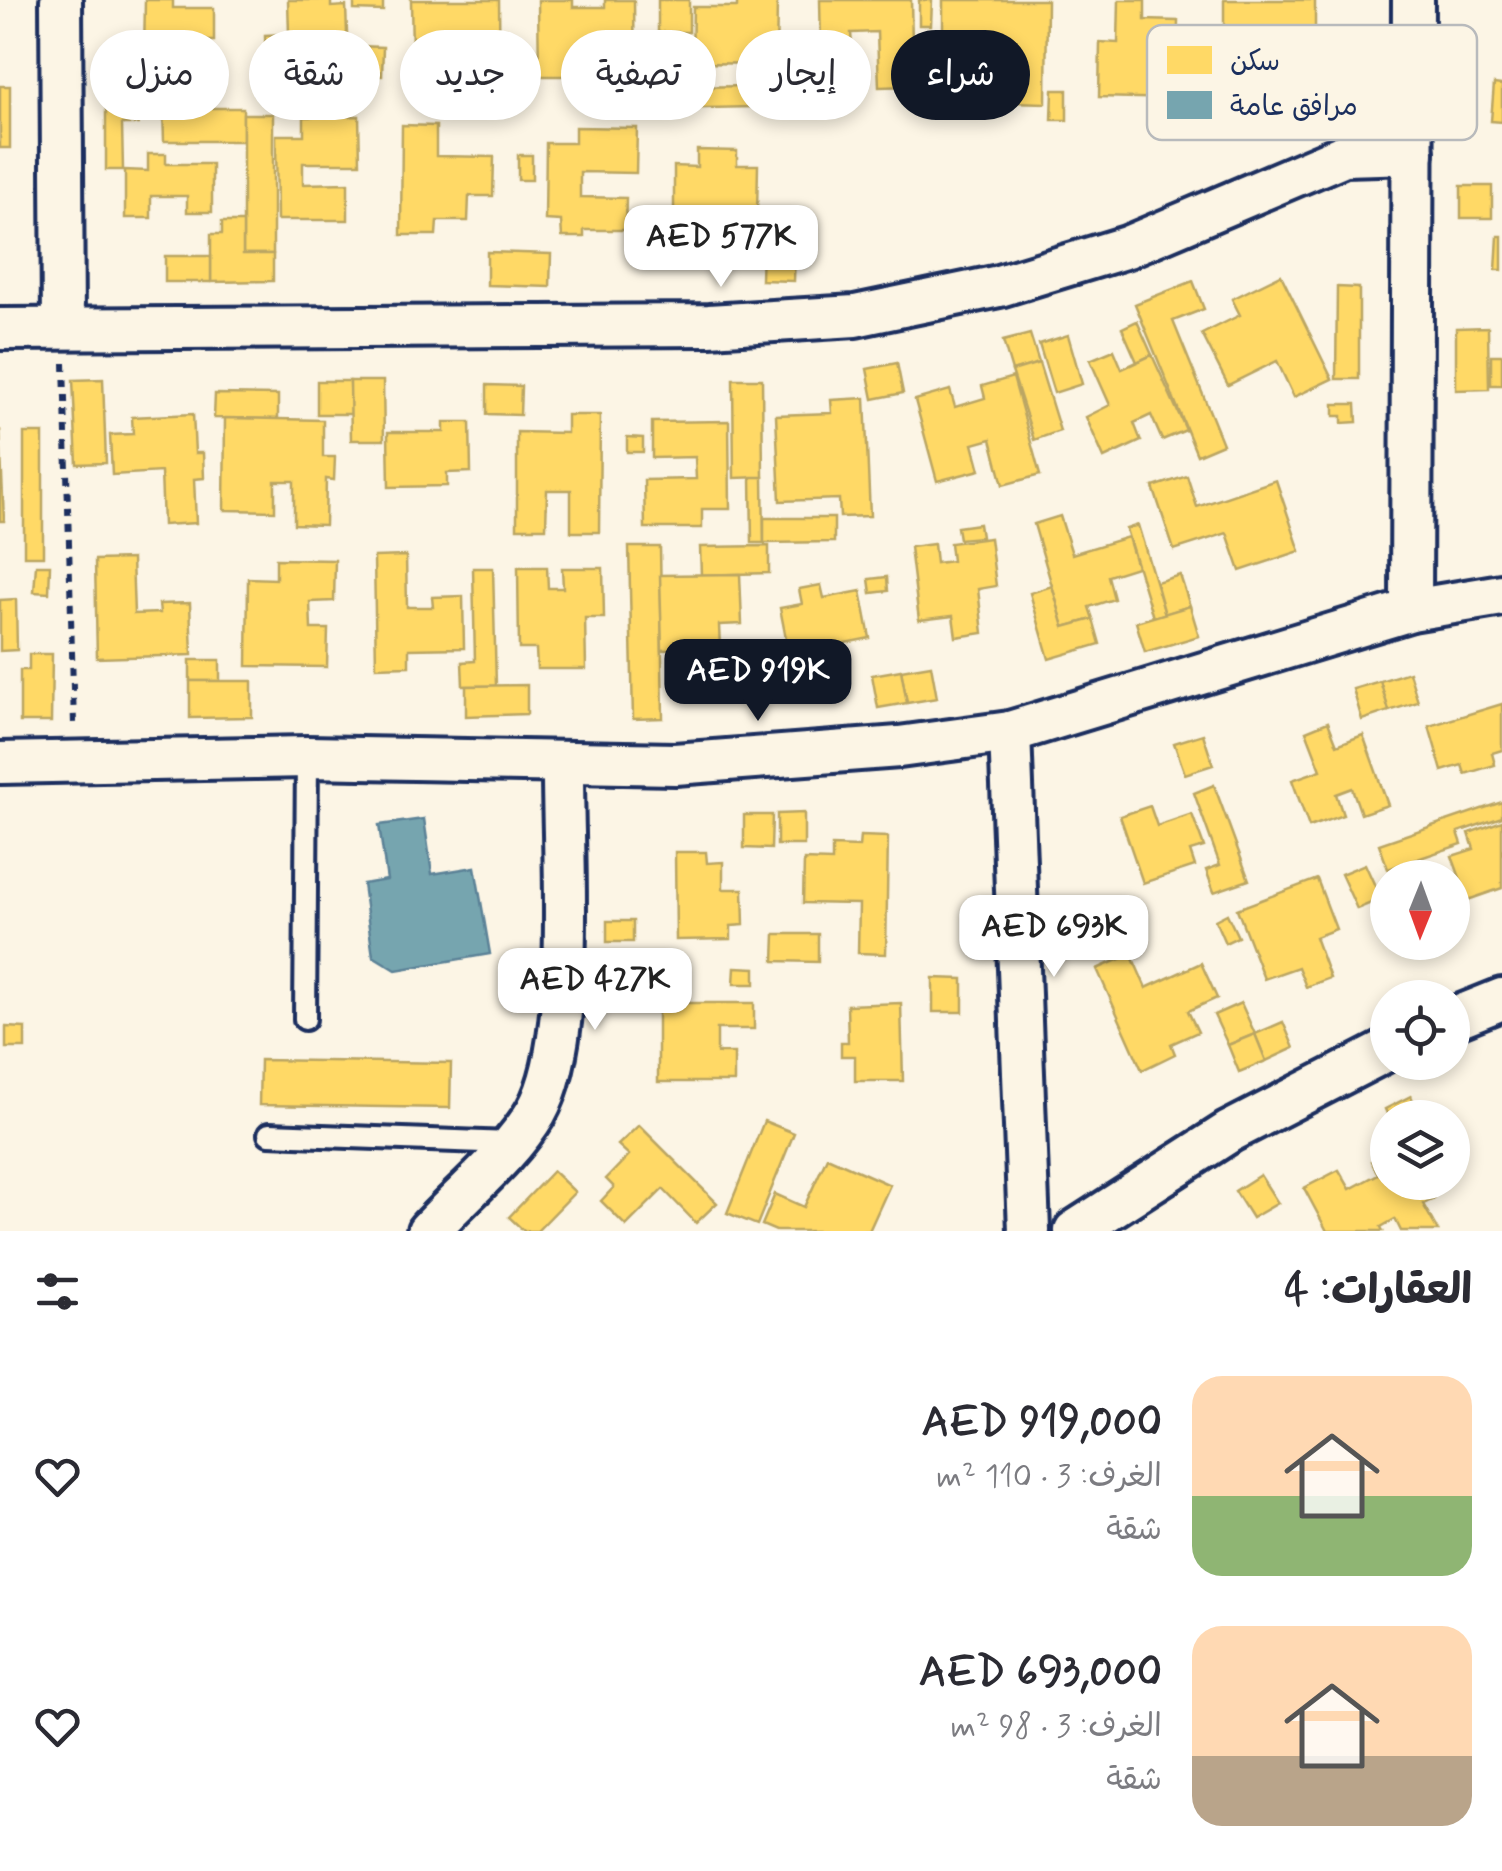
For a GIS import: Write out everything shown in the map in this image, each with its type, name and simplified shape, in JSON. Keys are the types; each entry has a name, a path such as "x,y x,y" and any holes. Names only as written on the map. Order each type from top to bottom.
{"street":[{"path":"60,0 63,326"},
{"path":"1414,0 1414,25"},
{"path":"1411,610 1413,140"},
{"path":"0,329 709,325 855,316 981,290 1127,247 1344,155 1413,153"},
{"path":"0,763 307,757 563,763 787,758 1010,732 1411,610 1502,595"},
{"path":"1010,732 1029,1231"},
{"path":"428,1231 534,1116 551,1082 559,1047 563,763"},
{"path":"1470,1012 1502,999"},
{"path":"1075,1231 1230,1132 1370,1059"}],"lane":[{"path":"305,1018 307,757"},
{"path":"269,1134 510,1144"}],"path":[{"path":"63,326 75,762"}],"building: سكن":[{"path":"145,0 173,0 173,8 214,8 214,30 144,30"},
{"path":"288,0 331,0 331,7 346,6 347,30 289,30"},
{"path":"354,0 383,0 383,11 354,10"},
{"path":"411,0 499,0 499,30 412,30"},
{"path":"538,0 573,0 573,7 605,7 605,0 634,0 634,30 561,30 561,76 541,76"},
{"path":"658,0 689,0 689,30 658,30"},
{"path":"737,0 777,0 777,30 736,30 736,64 716,63 716,30 693,30 693,7 737,7"},
{"path":"820,0 911,0 912,30 891,30 891,87 879,87 877,32 821,30"},
{"path":"919,0 932,0 931,25 919,25"},
{"path":"943,0 1047,0 1046,103 1030,103 1030,30 943,30"},
{"path":"1119,0 1145,0 1145,20 1178,21 1178,25 1147,25 1147,98 1099,97 1100,42 1118,43"},
{"path":"1224,0 1315,0 1315,25 1224,25"},
{"path":"380,47 383,47 380,76"},
{"path":"1494,84 1502,85 1502,122 1491,121"},
{"path":"0,86 10,86 10,148 0,148"},
{"path":"736,86 736,107 716,108 716,87"},
{"path":"1053,90 1067,90 1067,120 1052,120"},
{"path":"229,108 243,108 243,141 164,141 163,120 229,120"},
{"path":"243,114 249,114 249,120 273,120 273,254 243,254"},
{"path":"106,120 138,120 138,124 122,124 123,170 106,170"},
{"path":"304,120 359,120 360,163 303,163 303,184 348,183 348,220 277,220 276,135 304,135"},
{"path":"402,125 436,126 436,156 494,157 493,196 469,196 468,221 437,221 436,235 401,235"},
{"path":"575,127 637,128 636,173 580,172 580,197 626,198 625,230 584,230 584,237 562,237 561,221 545,220 546,143 575,143"},
{"path":"697,150 737,151 737,165 758,165 757,213 674,213 674,166 697,167"},
{"path":"148,154 166,154 166,164 212,164 212,212 187,212 187,196 151,196 151,218 125,218 125,170 148,171"},
{"path":"518,155 532,155 532,180 518,180"},
{"path":"1461,186 1492,186 1492,218 1461,218"},
{"path":"222,222 243,222 243,254 273,254 273,281 211,282 211,234 222,234"},
{"path":"1498,236 1502,236 1502,270 1496,270"},
{"path":"762,245 795,246 794,281 761,280"},
{"path":"487,252 551,254 550,287 487,285"},
{"path":"165,256 211,256 211,282 165,282"},
{"path":"1281,275 1332,379 1294,397 1277,361 1228,385 1202,334 1240,315 1232,299"},
{"path":"1193,281 1204,309 1173,321 1223,444 1197,455 1135,304"},
{"path":"1337,287 1359,288 1359,379 1336,379"},
{"path":"1137,321 1152,355 1137,362 1122,328"},
{"path":"1488,327 1489,389 1456,390 1456,328"},
{"path":"1030,334 1039,363 1012,371 1003,341"},
{"path":"1068,335 1082,384 1054,393 1039,344"},
{"path":"1114,350 1122,369 1152,355 1186,430 1162,440 1151,415 1134,423 1141,441 1104,458 1086,417 1110,405 1090,360"},
{"path":"1491,355 1502,355 1502,385 1491,385"},
{"path":"897,363 903,393 873,399 867,369"},
{"path":"1039,363 1060,431 1034,440 1012,371"},
{"path":"1013,377 1040,475 1003,485 991,439 973,444 980,470 937,481 915,400 950,390 955,407 985,398 982,386"},
{"path":"103,379 106,463 77,464 73,380"},
{"path":"733,379 762,379 763,477 734,478"},
{"path":"317,381 350,381 351,414 317,414"},
{"path":"350,381 383,381 384,440 351,440"},
{"path":"487,385 521,386 520,415 487,414"},
{"path":"215,394 278,395 278,419 214,418"},
{"path":"865,398 870,516 840,517 839,499 780,501 776,415 832,413 831,400"},
{"path":"1334,404 1356,404 1357,422 1342,423 1342,416 1334,416"},
{"path":"193,414 195,453 203,453 204,478 194,479 196,523 163,525 161,472 112,475 110,435 133,434 132,417"},
{"path":"567,415 600,415 599,532 571,532 571,490 547,490 546,528 517,528 517,432 567,433"},
{"path":"225,418 323,420 323,457 335,457 334,480 326,479 325,525 294,524 294,481 275,481 275,511 224,510"},
{"path":"729,421 730,509 702,509 702,528 645,528 644,480 696,479 695,457 652,458 652,422"},
{"path":"444,422 470,422 471,472 447,473 447,486 389,487 388,432 444,432"},
{"path":"0,429 4,521 0,521"},
{"path":"24,433 43,433 43,556 24,556"},
{"path":"627,437 643,438 643,452 627,452"},
{"path":"1187,476 1197,507 1276,480 1300,551 1240,571 1227,533 1174,550 1153,487"},
{"path":"751,477 763,477 764,543 752,543"},
{"path":"1060,516 1072,554 1128,537 1137,567 1108,576 1114,599 1089,607 1093,619 1064,627 1034,524"},
{"path":"764,518 834,518 834,542 764,543"},
{"path":"979,524 981,537 959,539 957,527"},
{"path":"1138,525 1165,614 1153,617 1126,529"},
{"path":"990,538 996,586 978,589 983,633 956,637 953,616 919,620 910,547 934,544 936,563 952,561 950,543"},
{"path":"769,546 769,573 701,575 700,547"},
{"path":"629,547 660,547 663,718 633,719"},
{"path":"406,556 407,607 433,607 432,597 463,596 464,648 409,649 409,666 376,667 374,557"},
{"path":"132,559 134,614 160,613 159,604 190,603 192,655 97,658 95,560"},
{"path":"276,559 335,560 334,601 310,602 311,629 328,629 327,667 247,666 248,578 276,579"},
{"path":"36,565 50,565 49,593 34,592"},
{"path":"518,567 547,567 548,588 563,588 562,568 603,568 604,618 585,618 586,669 537,669 536,649 519,649"},
{"path":"473,568 493,568 496,686 463,686 462,662 475,661"},
{"path":"740,574 742,624 719,625 721,672 695,673 695,649 662,650 660,575"},
{"path":"1180,575 1190,606 1165,614 1156,582"},
{"path":"887,577 888,591 871,593 869,579"},
{"path":"821,585 824,598 861,591 870,638 789,654 780,608 802,604 799,589"},
{"path":"1052,586 1064,627 1093,619 1100,644 1049,659 1030,593"},
{"path":"16,599 17,650 0,651 0,600"},
{"path":"1190,606 1199,636 1145,652 1136,622"},
{"path":"29,654 52,654 51,722 20,722 20,670 29,670"},
{"path":"190,660 220,660 220,681 190,681"},
{"path":"931,665 937,698 907,703 901,670"},
{"path":"901,670 907,703 878,708 872,675"},
{"path":"1409,672 1418,702 1389,711 1380,681"},
{"path":"190,681 252,681 252,717 190,718"},
{"path":"1380,681 1389,711 1362,720 1353,689"},
{"path":"527,685 527,714 466,716 466,686"},
{"path":"1502,704 1502,750 1492,753 1495,765 1465,774 1462,765 1442,771 1429,726"},
{"path":"1328,722 1337,745 1363,735 1388,805 1361,814 1352,788 1336,794 1343,815 1309,827 1292,780 1321,770 1306,731"},
{"path":"1203,734 1213,765 1185,774 1174,743"},
{"path":"1214,785 1249,880 1214,892 1206,870 1220,865 1194,793"},
{"path":"1502,802 1502,817 1458,832 1462,844 1415,860 1385,860 1379,844"},
{"path":"1150,806 1157,826 1192,814 1204,847 1190,851 1195,866 1143,883 1120,816"},
{"path":"804,813 804,845 777,845 777,814"},
{"path":"744,815 772,815 771,849 744,848"},
{"path":"1502,821 1502,888 1470,899 1470,860 1453,860 1452,856 1474,849 1469,833"},
{"path":"860,836 888,837 886,954 858,953 859,904 803,903 804,860 832,861 832,846 859,847"},
{"path":"675,852 706,852 707,863 723,862 723,889 743,889 744,925 731,926 731,939 676,940"},
{"path":"1365,864 1370,875 1370,904 1357,909 1341,874"},
{"path":"1317,879 1336,929 1315,937 1330,978 1306,987 1298,967 1264,979 1237,909"},
{"path":"1227,914 1238,937 1225,943 1215,920"},
{"path":"607,921 633,921 633,942 607,942"},
{"path":"775,934 818,934 818,962 774,961"},
{"path":"1131,954 1146,988 1201,963 1217,998 1188,1011 1198,1032 1171,1044 1175,1054 1142,1070 1097,969"},
{"path":"735,967 755,968 755,984 734,984"},
{"path":"606,969 637,969 637,1003 606,1003"},
{"path":"933,978 963,979 963,1012 933,1012"},
{"path":"658,1003 754,1003 754,1029 717,1029 717,1053 734,1053 734,1082 658,1082"},
{"path":"901,1003 903,1081 855,1081 855,1056 841,1056 841,1042 848,1042 847,1005"},
{"path":"1241,1003 1255,1034 1228,1045 1214,1015"},
{"path":"1283,1022 1294,1048 1266,1061 1255,1034"},
{"path":"6,1027 25,1028 25,1048 6,1048"},
{"path":"1255,1034 1266,1061 1239,1072 1228,1045"},
{"path":"260,1060 451,1063 450,1108 259,1105"},
{"path":"764,1121 794,1133 757,1225 727,1213"},
{"path":"639,1125 717,1203 696,1223 663,1189 626,1226 601,1201 614,1187 606,1179 629,1155 618,1145"},
{"path":"827,1157 890,1185 869,1231 776,1231 762,1225 775,1194 804,1207"},
{"path":"1339,1170 1350,1189 1370,1178 1370,1200 1432,1200 1423,1204 1438,1231 1401,1231 1395,1219 1381,1227 1383,1231 1327,1231 1304,1188"},
{"path":"553,1171 575,1192 537,1231 524,1231 509,1217"},
{"path":"1260,1175 1278,1203 1252,1218 1235,1191"}],"building: مرافق عامة":[{"path":"424,819 432,874 475,867 490,954 396,970 373,956 363,884 387,880 379,825"}]}
